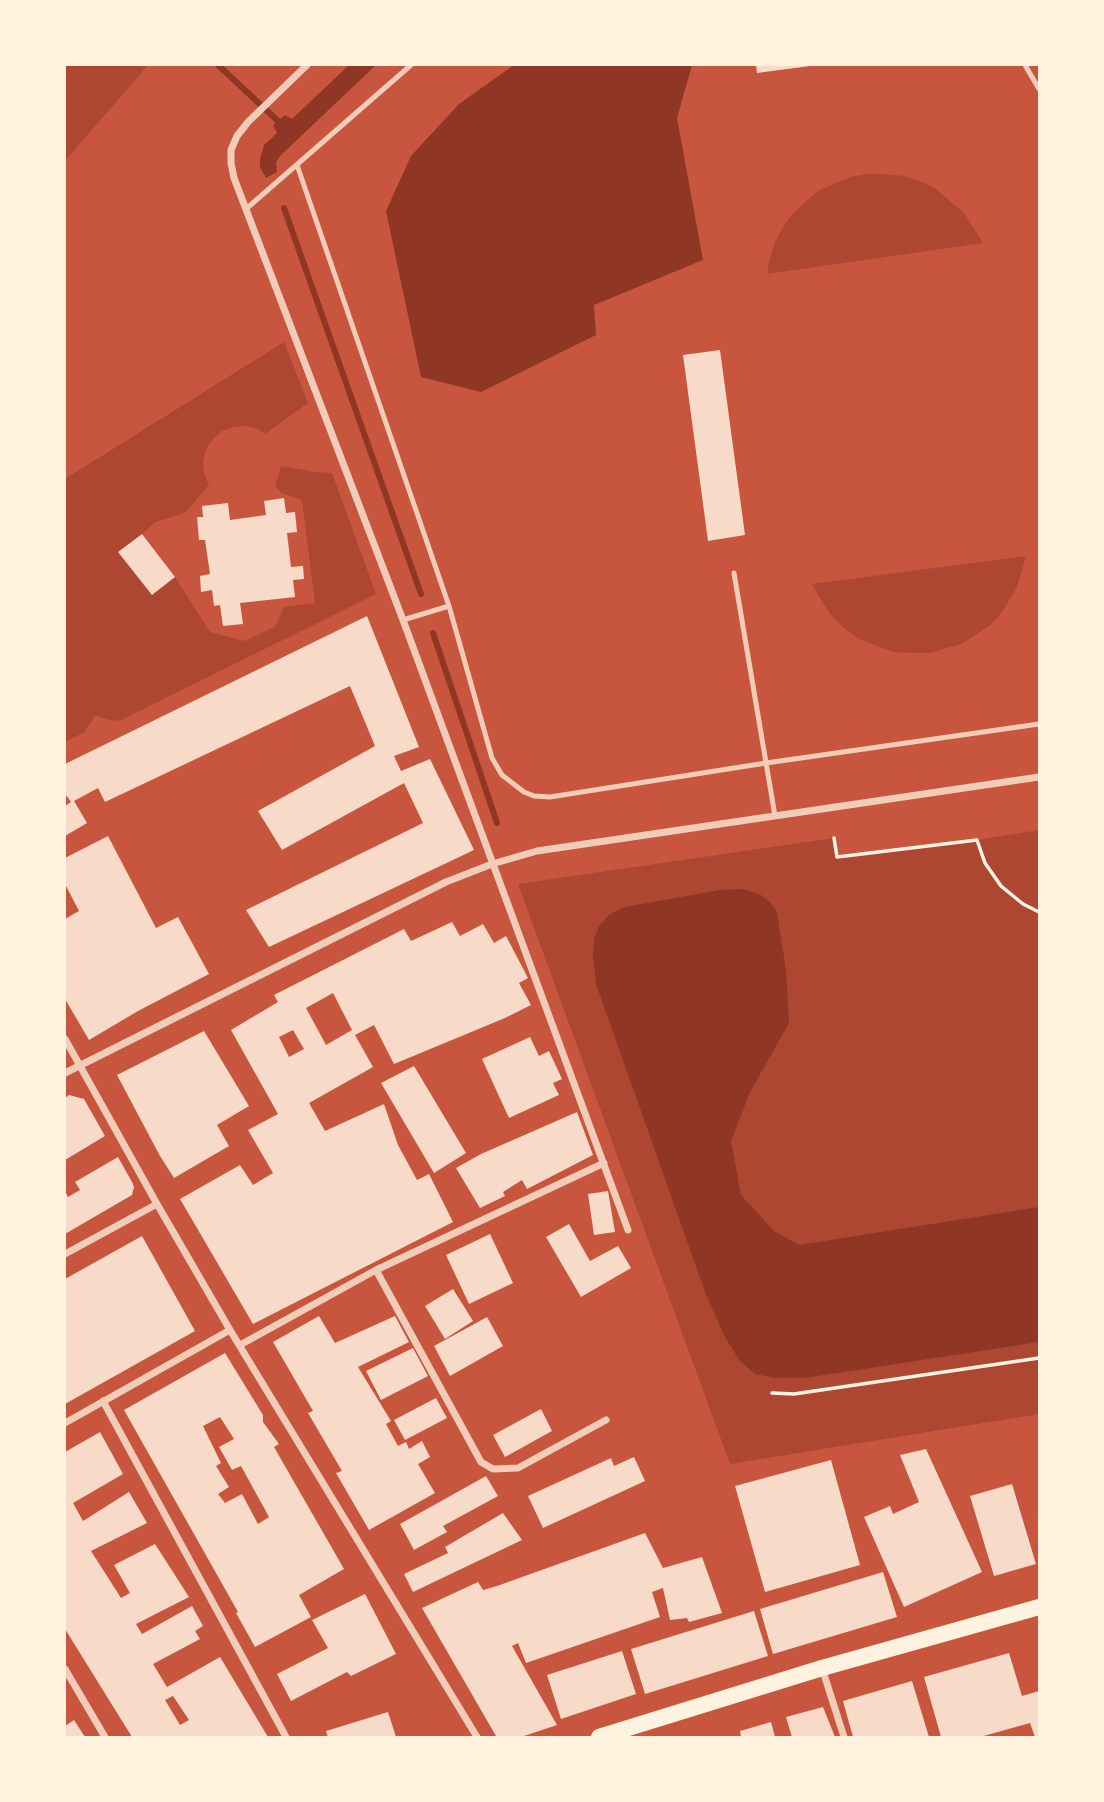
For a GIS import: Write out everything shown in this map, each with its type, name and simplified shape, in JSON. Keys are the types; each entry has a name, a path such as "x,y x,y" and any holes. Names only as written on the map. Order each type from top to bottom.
{"main road":[{"path":"599,1737 822,1668 1038,1612"}],"street":[{"path":"307,65 237,136 231,150 230,163 403,620 628,1230"},
{"path":"65,1073 446,882 492,864 537,851 1039,777"},
{"path":"65,1039 230,1330 477,1737"},
{"path":"240,1345 376,1270 604,1163"},
{"path":"65,1254 157,1204"},
{"path":"376,1270 481,1462 493,1469 518,1468 606,1420"},
{"path":"65,1423 230,1330"},
{"path":"103,1401 286,1737"},
{"path":"822,1668 844,1737"},
{"path":"65,1669 105,1737"}],"lane":[{"path":"246,209 411,65"},
{"path":"1025,65 1039,89"},
{"path":"296,165 449,606 492,758 502,775 524,792 550,797 1039,724"},
{"path":"734,573 775,816"},
{"path":"403,620 449,606"}],"path":[{"path":"834,838 837,857 976,840 985,863 1001,886 1023,904 1039,912"},
{"path":"772,1393 794,1394 1039,1358"}],"shaded area":[{"path":"65,65 148,65 65,161"},
{"path":"349,65 376,65 280,156 276,162 277,172 266,178 260,167 260,159 264,145 277,133 273,125 285,115 292,119"},
{"path":"514,65 692,65 677,118 703,260 594,305 596,335 481,392 421,377 386,211 411,156 459,104"},
{"path":"866,174 903,176 936,189 964,213 983,243 767,274 775,242 793,213 818,191 850,177"},
{"path":"284,342 308,403 265,434 256,428 245,426 222,431 206,449 203,461 209,485 185,513 155,522 142,534 175,577 210,632 244,641 275,627 284,607 315,603 302,500 281,493 275,486 281,466 332,473 376,594 119,721 95,715 85,732 65,742 65,479"},
{"path":"1026,556 1017,587 1000,615 989,626 961,644 930,653 893,652 859,639 831,615 812,584"},
{"path":"1039,830 1039,1414 730,1464 518,884 834,838 837,857"},
{"path":"742,889 761,895 777,912 786,970 789,1023 750,1092 731,1141 741,1195 774,1231 799,1245 1039,1207 1039,1342 805,1378 775,1378 755,1374 740,1361 725,1337 705,1292 596,984 593,956 594,939 599,926 610,914 625,907 720,890"}],"building":[{"path":"756,65 810,65 810,66 757,73"},
{"path":"720,350 745,535 708,541 683,355"},
{"path":"284,498 286,513 295,512 297,532 287,533 291,567 303,566 304,579 293,580 295,597 240,603 243,624 223,626 220,605 214,606 212,590 201,592 200,576 210,574 205,540 199,540 197,517 203,517 202,506 228,503 230,520 266,515 264,501"},
{"path":"142,534 175,577 152,595 118,552"},
{"path":"367,616 419,747 394,756 401,771 430,759 474,850 269,947 246,910 423,823 404,783 282,850 258,811 375,746 350,686 105,802 98,788 74,801 87,823 65,836 65,806 71,802 65,797 65,764"},
{"path":"108,836 156,928 178,917 209,974 89,1040 65,999 65,919 79,911 65,884 65,858"},
{"path":"452,922 460,936 483,924 494,943 506,936 528,978 519,983 531,1005 394,1064 374,1025 355,1035 373,1067 309,1103 325,1131 384,1104 398,1145 417,1180 429,1174 453,1222 253,1324 180,1199 240,1165 253,1185 273,1173 248,1130 278,1114 231,1030 278,1002 274,995 404,929 411,941","holes":["333,993 352,1030 326,1045 306,1008","293,1030 304,1049 289,1057 279,1037"]},
{"path":"204,1031 249,1106 217,1125 229,1146 174,1178 117,1075"},
{"path":"530,1037 539,1056 549,1051 562,1079 553,1083 559,1095 509,1118 482,1059"},
{"path":"414,1066 466,1153 434,1173 381,1083"},
{"path":"69,1095 84,1099 105,1136 65,1160 65,1098"},
{"path":"577,1112 593,1155 527,1189 522,1180 503,1192 505,1196 480,1208 456,1168 481,1154"},
{"path":"118,1157 134,1187 132,1195 65,1234 65,1191 68,1197 80,1190 75,1182"},
{"path":"608,1191 615,1232 594,1235 588,1194"},
{"path":"569,1224 590,1261 618,1246 631,1268 581,1297 546,1237"},
{"path":"490,1234 513,1283 469,1304 446,1255"},
{"path":"142,1236 195,1331 65,1404 65,1279"},
{"path":"453,1289 473,1321 445,1339 425,1306"},
{"path":"319,1316 335,1343 395,1316 409,1342 358,1367 391,1421 386,1424 398,1446 406,1442 409,1449 422,1441 430,1457 418,1464 435,1493 369,1530 336,1473 342,1471 308,1413 313,1411 273,1342"},
{"path":"487,1317 503,1346 450,1376 434,1346"},
{"path":"413,1348 428,1376 381,1400 366,1371"},
{"path":"225,1353 263,1415 263,1422 279,1444 274,1447 344,1569 299,1595 311,1617 255,1647 124,1410","holes":["220,1417 234,1439 219,1447 232,1470 241,1466 269,1517 258,1524 242,1494 225,1503 218,1494 229,1487 216,1466 221,1463 203,1426"]},
{"path":"436,1398 447,1418 405,1440 394,1420"},
{"path":"541,1409 552,1431 505,1457 493,1435"},
{"path":"100,1432 123,1474 73,1503 83,1521 129,1492 147,1523 91,1551 121,1598 130,1593 114,1565 155,1544 189,1597 136,1624 142,1634 192,1606 203,1626 195,1631 200,1639 153,1664 167,1687 220,1657 268,1737 132,1737 65,1629 65,1452","holes":["173,1696 189,1720 180,1725 165,1700"]},
{"path":"926,1449 982,1572 904,1607 864,1517 890,1506 893,1514 919,1502 900,1455"},
{"path":"634,1457 645,1481 543,1528 528,1496 611,1458 614,1466"},
{"path":"831,1460 860,1565 765,1592 735,1486"},
{"path":"486,1476 498,1496 443,1526 447,1532 414,1550 400,1524"},
{"path":"1012,1484 1036,1564 994,1576 970,1496"},
{"path":"503,1513 522,1540 413,1592 404,1574 448,1553 445,1547"},
{"path":"645,1533 663,1568 702,1557 722,1613 689,1622 687,1618 670,1620 663,1588 652,1592 660,1617 526,1663 518,1643 512,1646 557,1725 521,1737 496,1736 422,1608 478,1582 483,1590 497,1586"},
{"path":"883,1572 897,1617 773,1654 760,1609"},
{"path":"365,1594 396,1654 351,1676 347,1672 291,1701 277,1674 328,1648 312,1620"},
{"path":"754,1611 768,1656 645,1694 631,1649"},
{"path":"622,1651 636,1694 561,1719 547,1675"},
{"path":"1009,1653 1022,1696 1039,1691 1039,1737 1035,1737 1030,1723 980,1737 941,1737 924,1677"},
{"path":"912,1681 929,1737 853,1737 843,1701"},
{"path":"823,1707 835,1737 792,1737 786,1717"},
{"path":"388,1712 396,1737 328,1737 326,1731"},
{"path":"74,1720 85,1737 65,1737 65,1726"},
{"path":"771,1722 775,1737 741,1737 740,1731"}],"waterway":[{"path":"218,65 278,121 281,127"},
{"path":"284,208 421,594"},
{"path":"433,633 497,823"}]}
